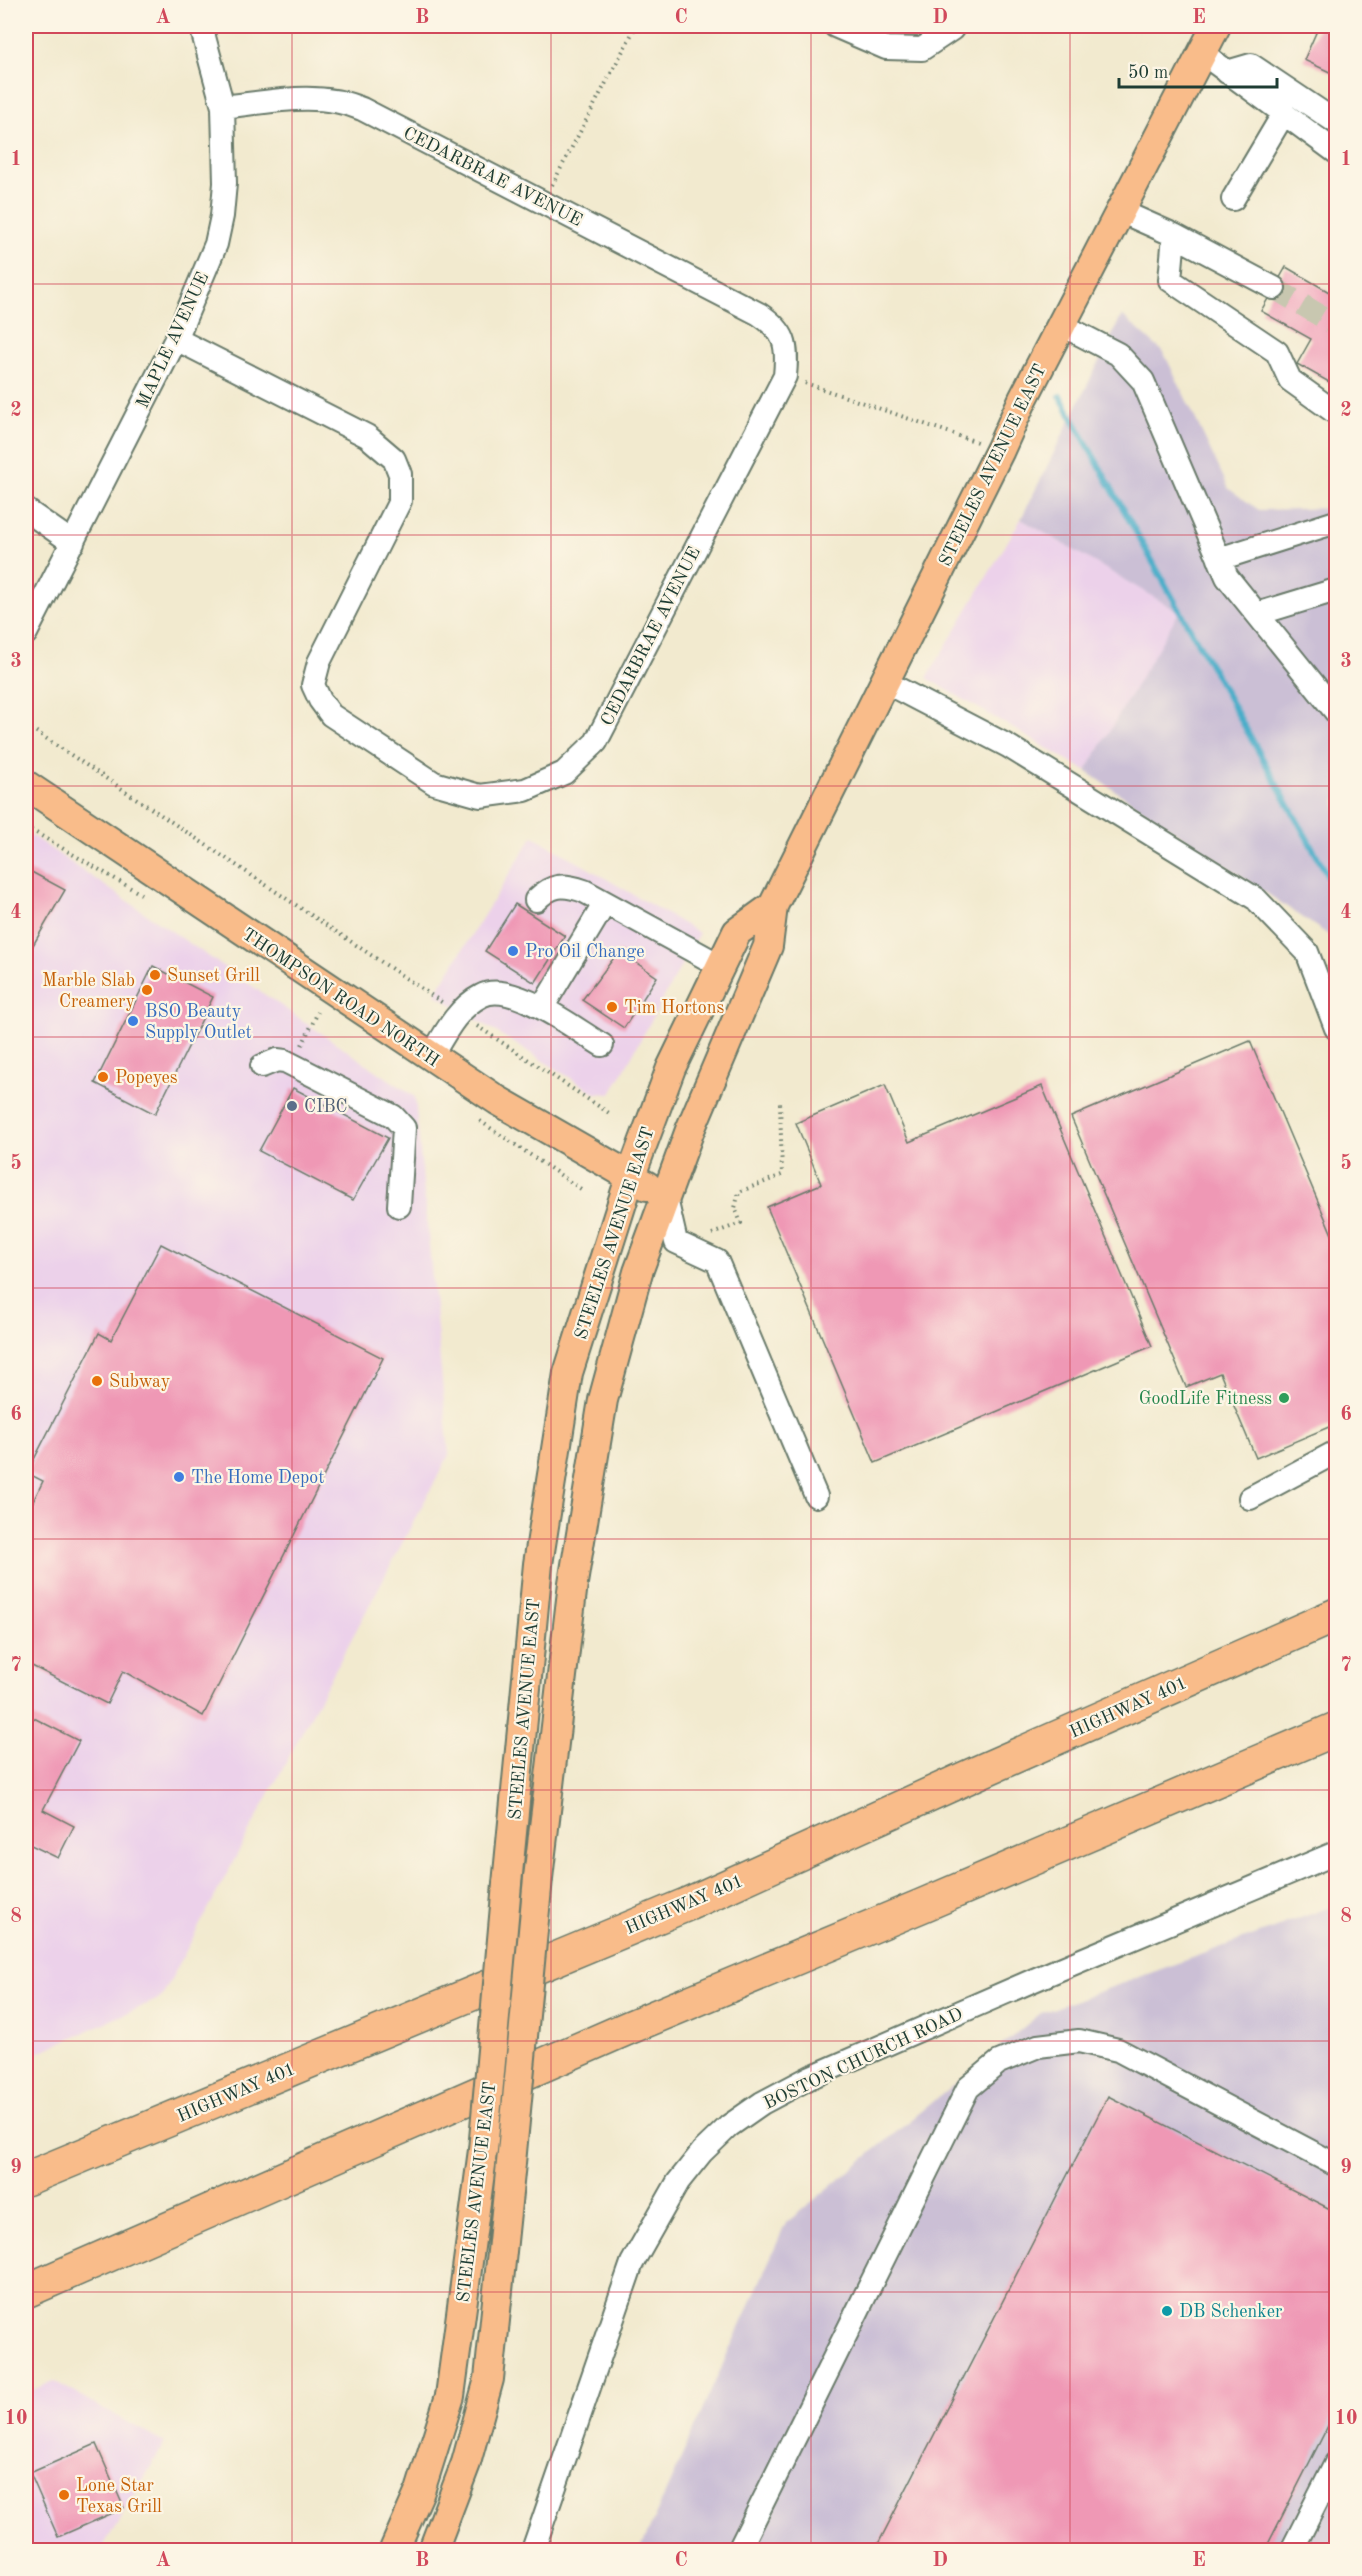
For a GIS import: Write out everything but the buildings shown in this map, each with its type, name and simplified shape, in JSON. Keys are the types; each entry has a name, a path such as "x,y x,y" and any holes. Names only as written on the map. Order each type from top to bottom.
{"highway":[{"name":"HIGHWAY 401","path":"26,2179 688,1904 968,1777 1336,1615"},
{"path":"26,2291 628,2028 1336,1729"}],"main road":[{"name":"STEELES AVENUE EAST","path":"434,2550 466,2463 489,2379 538,1878 573,1583 603,1400 638,1272 690,1130 768,946 773,906 1000,450 1023,399 1216,26"},
{"name":"THOMPSON ROAD NORTH","path":"26,785 497,1100 630,1178 665,1194"},
{"name":"STEELES AVENUE EAST","path":"394,2550 420,2491 450,2396 483,2150 538,1564 566,1384 630,1178 671,1068 737,932 773,906"}],"street":[{"name":"MAPLE AVENUE","path":"26,633 176,339 216,244 222,216 225,145 223,107 201,26"},
{"path":"835,26 886,48 922,49 954,26"},
{"path":"1202,53 1336,152"},
{"path":"1227,72 1251,65 1336,122"},
{"name":"CEDARBRAE AVENUE","path":"176,339 367,436 394,459 400,474 400,501 328,642 315,674 314,685 320,700 331,715 434,783 480,796 525,790 564,773 596,742 785,376 787,354 782,336 774,324 674,269 349,103 312,98 223,107"},
{"path":"1233,198 1284,113"},
{"path":"1120,211 1174,235 1274,288"},
{"path":"1174,235 1170,280 1277,352 1290,380 1336,413"},
{"path":"1062,325 1118,354 1143,381 1227,577 1336,712"},
{"path":"26,510 73,543"},
{"path":"1220,559 1336,522"},
{"path":"1257,614 1336,590"},
{"path":"885,681 1008,746 1256,899 1307,952 1336,1028"},
{"path":"536,900 546,889 566,886 584,891 721,966"},
{"path":"542,1008 605,903"},
{"path":"431,1057 449,1026 482,994 506,992 542,1008 602,1045"},
{"path":"262,1066 277,1060 292,1065 393,1116 404,1128 399,1206"},
{"path":"665,1194 676,1242 717,1261 816,1496"},
{"path":"1250,1498 1336,1452"},
{"name":"BOSTON CHURCH ROAD","path":"533,2550 632,2263 678,2182 702,2152 729,2126 762,2103 811,2078 1034,1980 1336,1853"},
{"path":"739,2550 968,2088 999,2062 1038,2046 1079,2041 1118,2050 1336,2165"},
{"path":"1292,2550 1336,2463"}],"path":[{"path":"543,201 636,26"},
{"path":"785,376 1000,450"},
{"path":"26,725 609,1113"},
{"path":"292,1065 318,1012"},
{"path":"683,1245 741,1223 735,1208 739,1192 782,1175 780,1101"}],"shaded area":[{"path":"1122,315 1164,353 1229,489 1259,510 1336,508 1336,940 1086,771 1179,612 1021,519"},
{"path":"1021,519 1180,612 1086,771 927,678"},
{"path":"26,832 415,1097 449,1455 161,1998 26,2058"},
{"path":"533,836 699,933 611,1094 595,1093 435,994"},
{"path":"1336,1905 1336,2550 640,2550 786,2223 1041,2013"},
{"path":"54,2381 165,2443 101,2550 26,2550 26,2393"}],"waterway":[{"path":"1060,396 1336,890"}],"tunnel":[{"path":"1274,288 1336,325"}],"place":[{"name":"Pro Oil Change","path":"513,951"},
{"name":"Sunset Grill","path":"155,975"},
{"name":"Marble Slab Creamery","path":"147,990"},
{"name":"Tim Hortons","path":"612,1007"},
{"name":"BSO Beauty Supply Outlet","path":"133,1021"},
{"name":"Popeyes","path":"103,1077"},
{"name":"CIBC","path":"292,1106"},
{"name":"Subway","path":"97,1381"},
{"name":"GoodLife Fitness","path":"1284,1398"},
{"name":"The Home Depot","path":"179,1477"},
{"name":"DB Schenker","path":"1167,2311"},
{"name":"Lone Star Texas Grill","path":"64,2495"}]}
